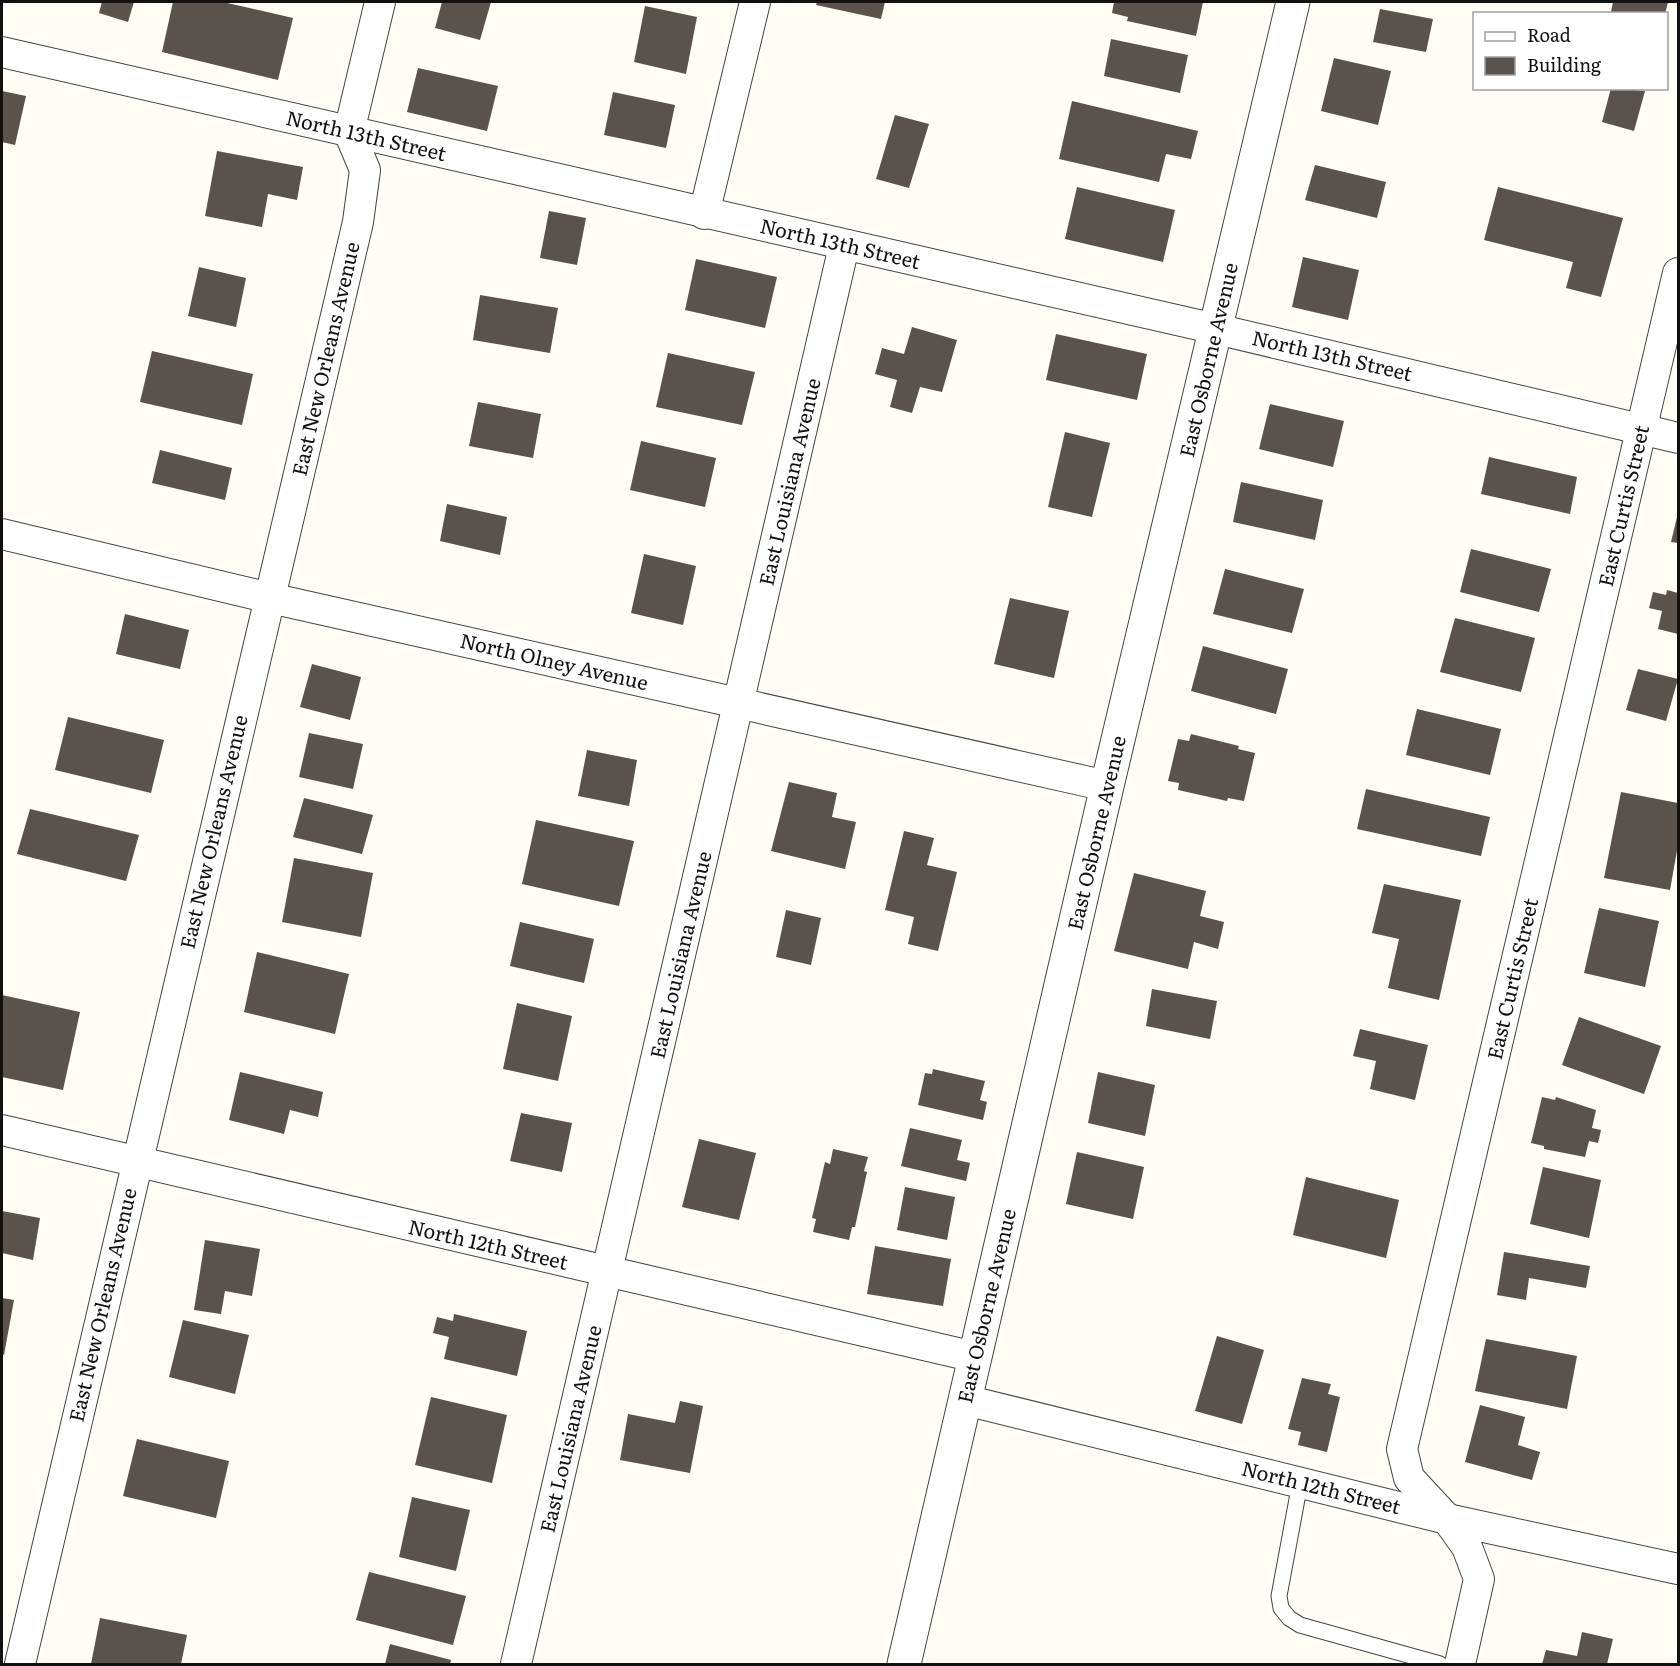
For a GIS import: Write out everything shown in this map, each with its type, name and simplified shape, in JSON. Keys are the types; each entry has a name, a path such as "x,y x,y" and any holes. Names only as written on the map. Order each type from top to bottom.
{"street":[{"path":"349,132 380,2"},
{"path":"704,214 755,2"},
{"name":"East Osborne Avenue","path":"904,1665 1107,786 1293,2"},
{"name":"North 13th Street","path":"2,52 844,246 1216,329 1678,438"},
{"name":"East New Orleans Avenue","path":"20,1665 136,1161 358,222 365,170 349,132"},
{"name":"East Louisiana Avenue","path":"516,1665 844,246"},
{"name":"East Curtis Street","path":"1460,1665 1479,1579 1467,1547 1447,1519 1409,1478 1402,1449 1678,273"},
{"name":"North Olney Avenue","path":"2,534 270,598 1107,786"},
{"name":"North 12th Street","path":"2,1130 975,1357"},
{"name":"North 12th Street","path":"965,1400 1447,1519 1678,1569"}],"lane":[{"path":"1300,1483 1279,1596 1281,1608 1289,1618 1311,1629 1440,1665"}],"building":[{"path":"102,2 134,2 128,22 99,13"},
{"path":"173,2 223,2 293,18 278,80 162,52"},
{"path":"442,2 491,2 480,40 435,28"},
{"path":"817,2 885,2 881,19 816,5"},
{"path":"1114,2 1203,2 1196,36 1127,21 1128,17 1112,13"},
{"path":"1613,2 1668,2 1666,12 1611,12"},
{"path":"645,6 697,17 686,74 634,62"},
{"path":"1380,9 1433,19 1426,52 1373,42"},
{"path":"1111,39 1188,55 1180,93 1104,76"},
{"path":"1334,58 1391,71 1378,125 1321,111"},
{"path":"418,68 498,86 487,131 407,112"},
{"path":"1610,90 1645,91 1634,131 1602,122"},
{"path":"2,91 26,96 15,145 2,142"},
{"path":"613,92 675,105 666,148 604,135"},
{"path":"1072,101 1198,131 1191,159 1166,154 1159,182 1059,159"},
{"path":"895,115 929,124 909,188 876,179"},
{"path":"217,151 303,167 297,200 268,194 262,227 205,216"},
{"path":"1315,165 1386,182 1377,218 1305,200"},
{"path":"1077,187 1175,210 1163,262 1065,239"},
{"path":"1498,187 1623,218 1601,297 1566,288 1573,262 1484,240"},
{"path":"549,211 586,218 577,265 540,258"},
{"path":"1303,257 1359,270 1348,320 1292,307"},
{"path":"696,259 777,277 765,328 685,310"},
{"path":"199,267 246,278 236,327 188,316"},
{"path":"480,295 558,308 550,353 473,340"},
{"path":"912,327 957,340 942,392 920,387 912,413 890,407 897,380 875,374 882,348 904,354"},
{"path":"1056,334 1147,354 1137,400 1046,380"},
{"path":"152,351 253,374 242,425 140,402"},
{"path":"668,353 755,372 742,425 656,407"},
{"path":"478,402 541,414 533,458 469,446"},
{"path":"1270,404 1344,421 1333,467 1259,449"},
{"path":"1065,432 1110,443 1092,517 1048,507"},
{"path":"641,441 716,458 705,507 630,490"},
{"path":"160,450 232,468 225,500 152,483"},
{"path":"1489,457 1577,477 1570,514 1481,494"},
{"path":"1241,482 1323,500 1315,540 1233,522"},
{"path":"447,504 507,517 500,555 440,541"},
{"path":"1678,513 1678,543 1671,542"},
{"path":"1471,549 1551,569 1539,612 1460,592"},
{"path":"644,554 696,566 683,625 631,613"},
{"path":"1225,569 1304,589 1292,633 1213,614"},
{"path":"1667,590 1678,593 1678,634 1658,629 1662,611 1649,608 1653,592 1666,595"},
{"path":"1010,598 1069,611 1054,678 994,664"},
{"path":"125,614 189,630 180,669 116,654"},
{"path":"1455,618 1535,638 1521,692 1440,672"},
{"path":"1203,646 1288,669 1276,714 1191,691"},
{"path":"312,664 361,677 350,720 300,707"},
{"path":"1638,669 1678,679 1666,721 1626,710"},
{"path":"1417,709 1501,729 1490,775 1406,755"},
{"path":"68,717 164,740 151,793 55,770"},
{"path":"309,733 363,744 353,789 299,777"},
{"path":"1191,734 1239,746 1238,749 1255,753 1244,801 1228,798 1227,801 1178,790 1179,783 1168,781 1178,739 1189,741"},
{"path":"587,750 637,760 629,806 578,796"},
{"path":"789,782 837,793 832,817 856,822 845,869 771,851"},
{"path":"1366,789 1490,817 1481,856 1357,829"},
{"path":"1621,792 1678,803 1678,845 1670,890 1604,878"},
{"path":"304,798 373,815 362,854 293,837"},
{"path":"30,809 139,835 126,881 17,854"},
{"path":"536,820 634,841 619,906 522,884"},
{"path":"904,831 934,838 927,865 957,872 938,951 908,944 914,917 885,910"},
{"path":"294,858 373,873 361,937 282,922"},
{"path":"1134,873 1206,891 1200,916 1224,922 1218,949 1194,942 1188,969 1114,951"},
{"path":"1384,884 1461,900 1439,1000 1388,988 1399,939 1372,933"},
{"path":"1599,908 1659,921 1645,987 1584,973"},
{"path":"786,910 821,918 811,965 776,957"},
{"path":"520,922 594,939 584,983 510,966"},
{"path":"257,952 349,974 335,1034 244,1012"},
{"path":"1152,989 1217,1001 1210,1039 1146,1026"},
{"path":"2,995 80,1012 63,1090 2,1077"},
{"path":"517,1003 572,1016 558,1081 503,1069"},
{"path":"1579,1017 1661,1046 1644,1094 1562,1065"},
{"path":"1360,1029 1428,1045 1415,1100 1370,1089 1376,1061 1353,1056"},
{"path":"933,1069 985,1081 980,1100 987,1102 983,1120 918,1105 925,1073 932,1074"},
{"path":"240,1072 323,1092 318,1117 290,1110 284,1134 229,1120"},
{"path":"1098,1072 1155,1085 1145,1136 1088,1123"},
{"path":"1542,1097 1555,1100 1556,1097 1596,1110 1592,1128 1601,1130 1598,1143 1589,1141 1585,1157 1544,1149 1544,1146 1531,1143"},
{"path":"521,1113 572,1123 562,1172 510,1161"},
{"path":"910,1128 962,1140 957,1160 970,1163 966,1181 901,1166"},
{"path":"699,1139 756,1153 739,1220 682,1207"},
{"path":"833,1149 868,1157 855,1227 852,1227 849,1240 813,1232 816,1219 812,1218 825,1162 830,1164"},
{"path":"1077,1152 1144,1167 1133,1219 1066,1204"},
{"path":"1543,1167 1601,1180 1589,1238 1530,1224"},
{"path":"1306,1177 1399,1200 1386,1258 1293,1235"},
{"path":"905,1187 955,1197 947,1240 897,1230"},
{"path":"2,1211 40,1218 33,1260 2,1253"},
{"path":"205,1240 260,1249 252,1296 225,1291 221,1314 194,1310"},
{"path":"875,1246 951,1259 943,1306 867,1294"},
{"path":"1504,1252 1590,1266 1586,1288 1529,1278 1526,1300 1497,1295"},
{"path":"2,1298 14,1300 4,1355 2,1354"},
{"path":"454,1314 527,1331 517,1376 444,1359 449,1337 433,1333 437,1317 453,1321"},
{"path":"183,1320 249,1335 235,1394 169,1377"},
{"path":"1217,1336 1264,1350 1242,1424 1195,1411"},
{"path":"1486,1339 1577,1356 1567,1409 1475,1391"},
{"path":"1302,1378 1331,1384 1328,1394 1340,1397 1327,1452 1298,1445 1301,1432 1288,1429"},
{"path":"431,1397 507,1415 492,1483 415,1465"},
{"path":"680,1401 703,1406 690,1473 620,1460 628,1414 675,1423"},
{"path":"1480,1405 1525,1417 1518,1445 1540,1452 1532,1480 1465,1462"},
{"path":"137,1439 229,1461 216,1518 123,1496"},
{"path":"412,1497 470,1510 456,1571 399,1557"},
{"path":"369,1572 466,1596 453,1645 356,1620"},
{"path":"100,1618 187,1635 181,1664 91,1664"},
{"path":"1582,1632 1613,1639 1607,1664 1542,1664 1546,1650 1577,1656"},
{"path":"390,1644 451,1660 450,1664 385,1664"}]}
